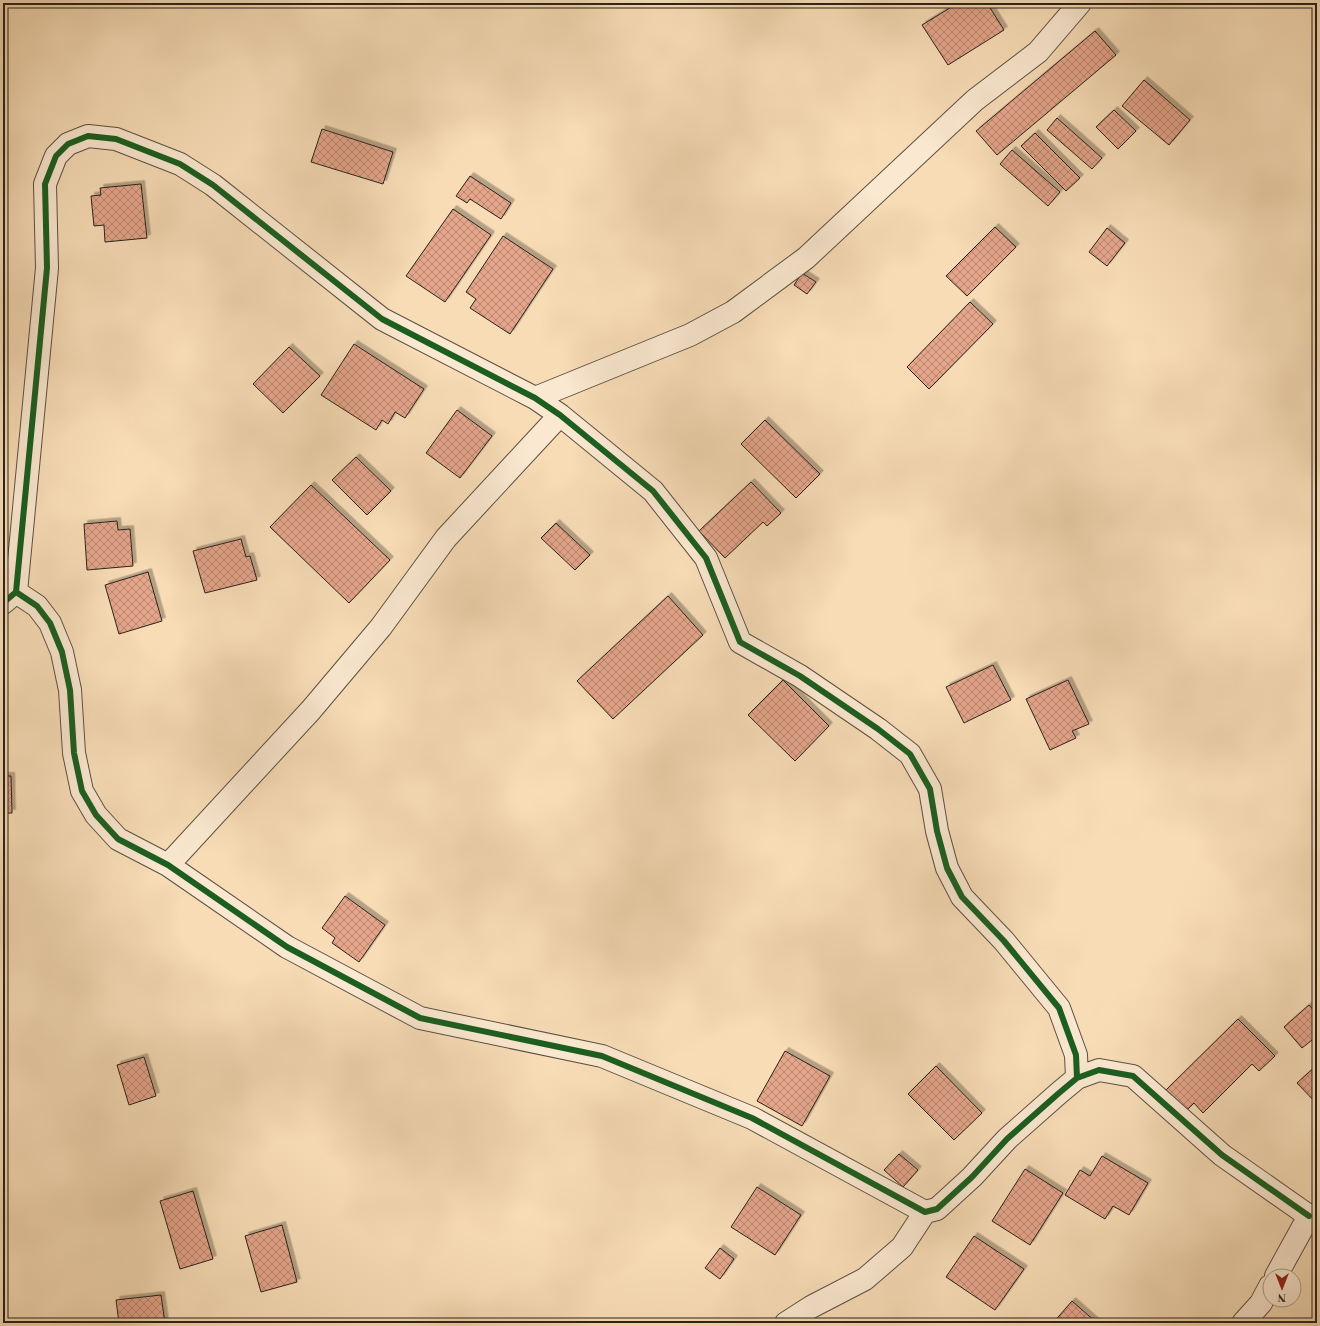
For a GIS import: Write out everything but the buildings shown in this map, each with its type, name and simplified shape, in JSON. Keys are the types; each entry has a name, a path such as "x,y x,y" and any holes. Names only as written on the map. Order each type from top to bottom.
{"street":[{"path":"535,398 690,335 733,312 806,258 975,100 1038,52 1080,3"},
{"path":"1077,1078 1076,1055 1059,1008 1004,941 962,897 947,868 937,831 930,789 910,754 878,729 800,676 740,642 706,558 653,491 560,415 535,398 382,319 213,185 180,164 116,139 88,136 68,144 56,156 45,184 47,268 10,598 37,606 50,623 62,652 70,690 74,753 82,791 96,815 118,839 168,865 287,947 420,1018 602,1056 752,1118 925,1212 937,1209 972,1177 1007,1139 1077,1078 1099,1070 1133,1076 1222,1155 1313,1215 1281,1268"},
{"path":"168,865 311,710 380,627 446,538 560,415"},
{"path":"786,1323 811,1307 865,1279 902,1248 925,1212"},
{"path":"1243,1323 1262,1300"}],"cycle path":[{"path":"3,603 16,592 47,268 45,184 56,156 68,144 88,136 116,139 180,164 213,185 382,319 535,398 560,415 653,491 706,558 740,642 800,676 878,729 910,754 930,789 937,831 947,868 962,897 1004,941 1059,1008 1076,1055 1077,1078"},
{"path":"16,592 37,606 50,623 62,652 70,690 74,753 82,791 96,815 118,839 168,865 287,947 420,1018 602,1056 752,1118 925,1212 937,1209 972,1177 1007,1139 1077,1078 1099,1070 1133,1076 1222,1155 1309,1216"}]}
